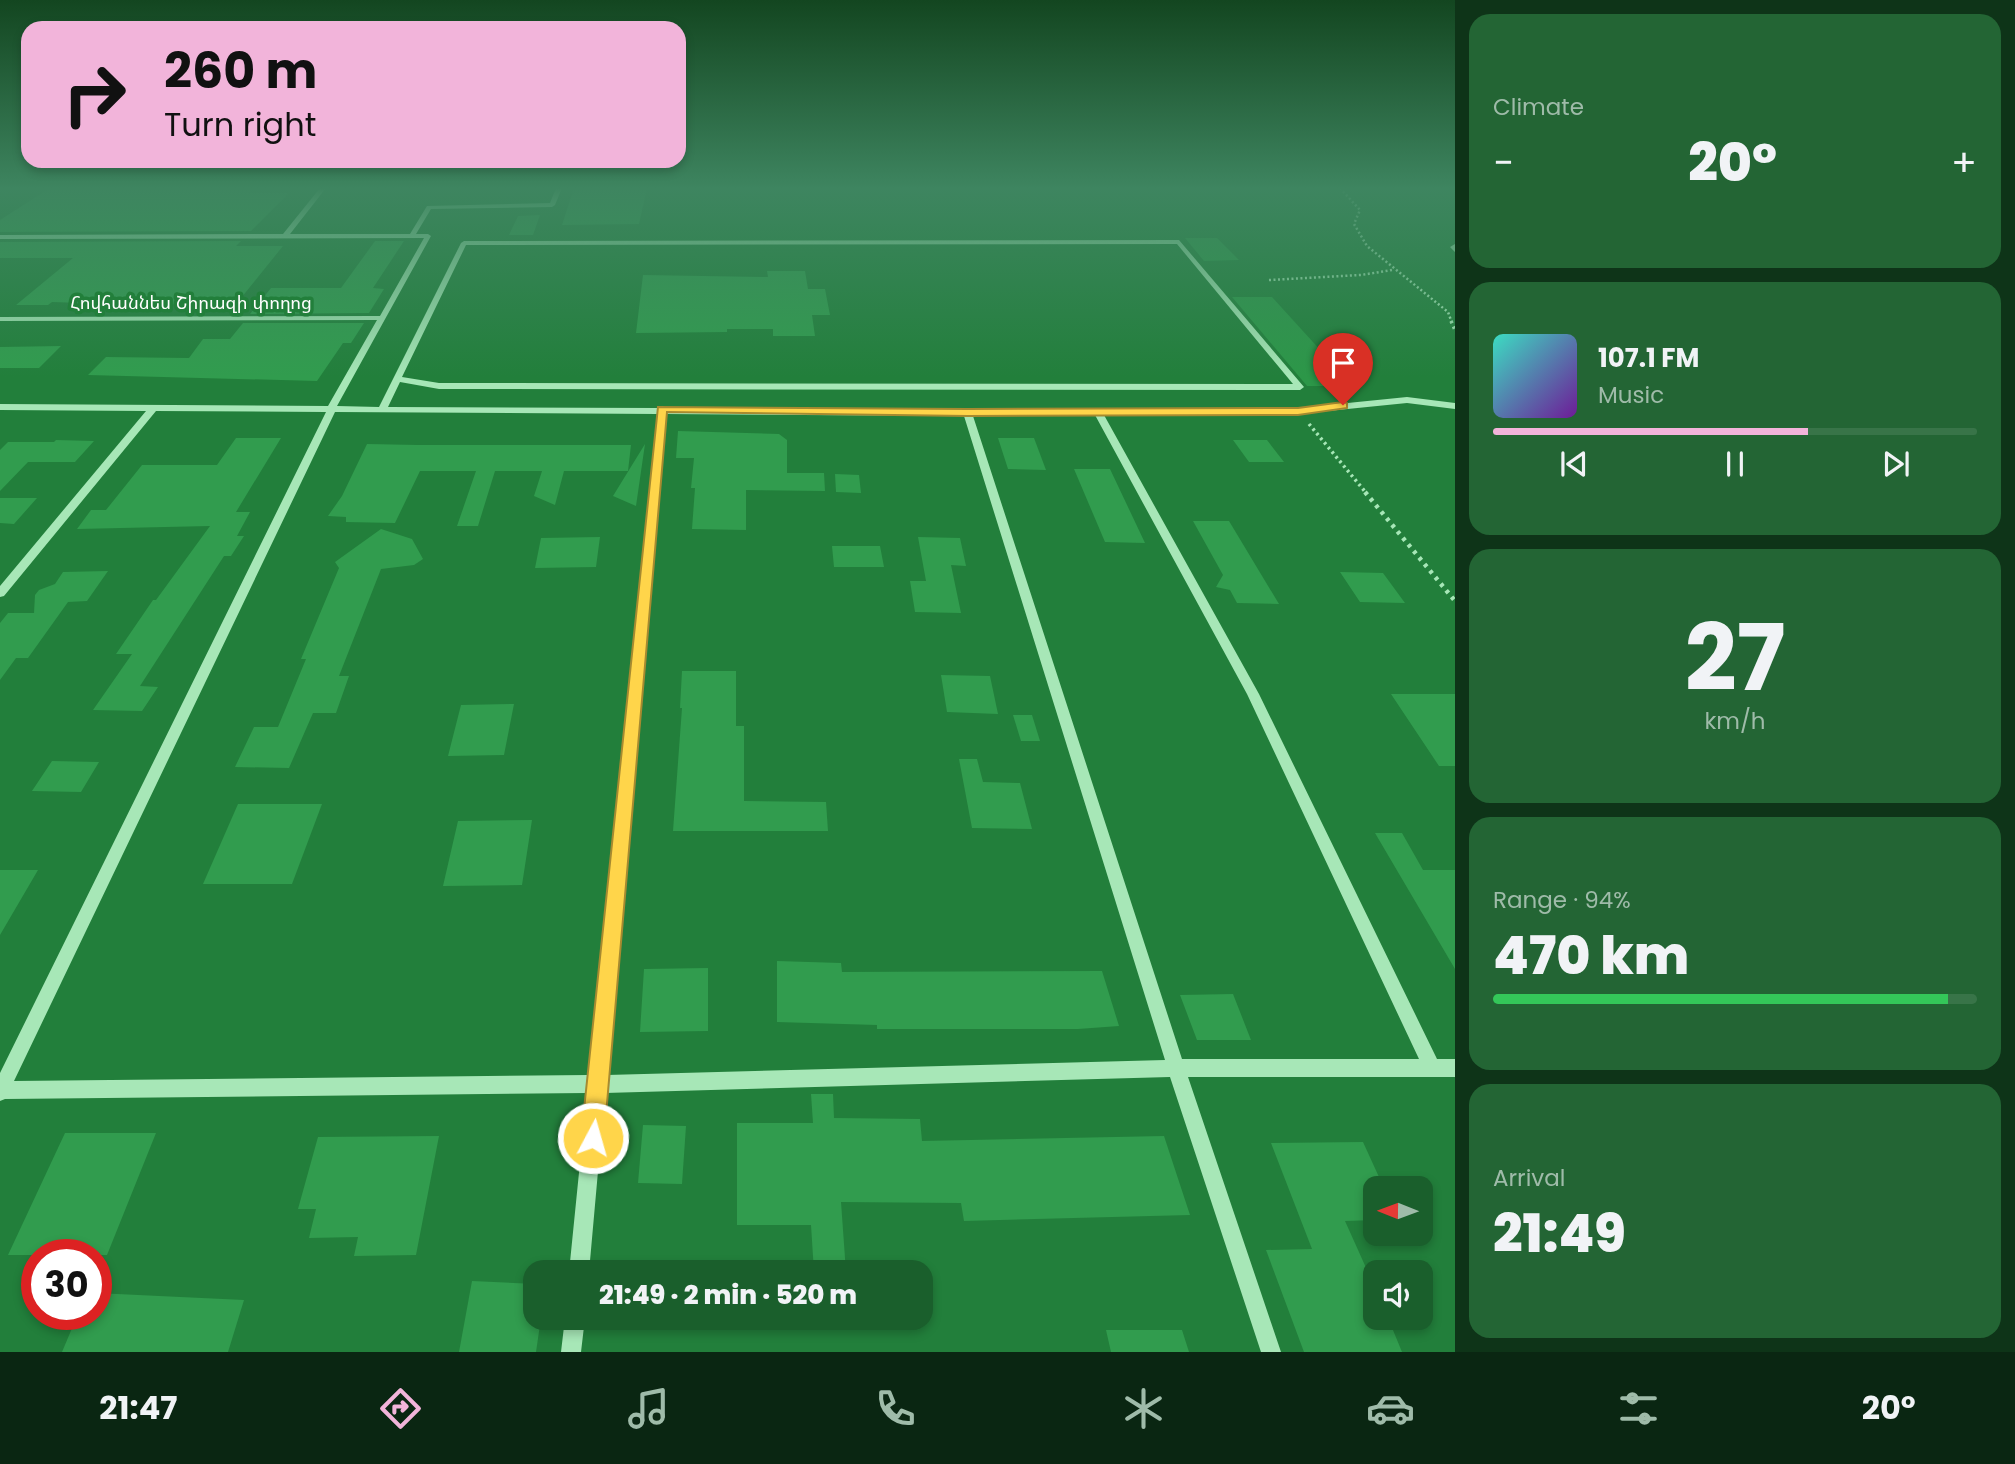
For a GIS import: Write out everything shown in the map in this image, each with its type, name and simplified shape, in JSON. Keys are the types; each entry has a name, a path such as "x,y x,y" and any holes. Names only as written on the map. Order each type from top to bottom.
{"street":[{"path":"419,251 332,408 0,1091 598,1084 1176,1068 1455,1068"},
{"path":"383,408 460,251"},
{"path":"397,379 439,386 1300,387 1187,251"},
{"name":"Հովհաննես Շիրազի փողոց","path":"0,319 382,317"},
{"path":"0,407 662,409 968,413 1298,411 1366,402 1408,400 1455,406"},
{"path":"0,593 154,407"},
{"path":"580,1260 662,409"},
{"path":"1098,412 1253,694 1433,1069"},
{"path":"968,413 1176,1068 1271,1352"},
{"path":"571,1352 574,1330"}],"path":[{"path":"1372,251 1392,270 1448,312 1455,330"},
{"path":"1269,280 1362,275 1392,270"},
{"path":"1298,411 1455,601"}],"green space":[{"path":"1196,251 1230,251 1239,260 1204,261"},
{"path":"1232,297 1272,297 1353,386 1307,386"}],"building":[{"path":"0,251 279,251 237,303 139,305 52,302 48,305 16,305 73,258 0,258"},
{"path":"368,251 397,251 373,288 384,289 369,313 250,314 271,288 341,288"},
{"path":"767,271 805,271 808,289 825,289 830,315 812,315 815,336 773,336 773,329 636,333 643,275 768,277"},
{"path":"243,323 364,323 351,343 343,343 317,381 88,375 106,357 189,358 203,339 230,339"},
{"path":"61,346 39,368 0,368 0,347"},
{"path":"678,431 779,434 787,440 787,473 824,473 825,491 746,490 746,530 692,529 695,488 691,488 694,458 676,458"},
{"path":"236,438 281,438 236,512 250,512 237,536 244,536 231,556 224,556 140,686 158,687 142,711 93,710 132,654 116,654 153,600 156,600 210,526 77,529 91,510 106,510 142,465 217,465"},
{"path":"998,438 1034,438 1046,470 1008,469"},
{"path":"1233,440 1267,440 1284,462 1249,462"},
{"path":"94,441 75,462 28,462 0,491 0,450 8,442"},
{"path":"367,444 631,445 628,471 564,471 555,505 534,496 542,471 495,471 478,526 457,526 476,471 420,471 395,523 346,522 346,517 328,516 342,496"},
{"path":"645,444 636,506 613,496"},
{"path":"1074,469 1110,469 1145,543 1105,542"},
{"path":"835,474 859,475 861,493 836,492"},
{"path":"0,498 37,498 14,524 0,523"},
{"path":"1193,521 1229,521 1279,604 1237,603 1230,590 1216,587 1223,575"},
{"path":"381,529 412,539 423,559 414,565 381,569 339,676 349,676 336,713 313,713 289,768 235,767 254,727 278,727 306,659 301,659 339,568 335,562"},
{"path":"600,537 596,567 535,568 541,538"},
{"path":"918,537 960,538 966,566 951,565 961,613 915,612 910,581 926,581"},
{"path":"832,546 880,546 884,567 834,567"},
{"path":"108,571 87,601 68,602 28,658 16,658 0,680 0,623 8,613 34,613 35,595 39,590 55,584 63,572"},
{"path":"1340,572 1383,573 1405,603 1360,602"},
{"path":"682,671 736,671 736,726 744,726 744,801 826,802 828,831 673,831"},
{"path":"941,675 990,676 998,714 947,712"},
{"path":"1391,694 1455,694 1455,766 1439,766"},
{"path":"514,704 504,755 448,756 461,705"},
{"path":"1013,715 1032,715 1040,741 1021,741"},
{"path":"959,759 977,759 983,782 1020,783 1032,829 972,828"},
{"path":"52,761 99,762 81,792 32,791"},
{"path":"238,804 322,804 292,884 203,884"},
{"path":"532,820 522,885 443,886 458,821"},
{"path":"1375,833 1402,833 1423,870 1455,870 1455,969"},
{"path":"0,870 38,870 0,935"},
{"path":"777,961 841,963 842,972 1102,971 1119,1026 1078,1029 877,1029 877,1025 777,1022"},
{"path":"708,968 708,1031 640,1032 644,969"},
{"path":"1233,994 1251,1040 1197,1040 1180,995"},
{"path":"811,1094 833,1094 834,1118 920,1119 922,1141 1164,1136 1190,1215 964,1221 961,1203 841,1202 845,1260 813,1260 811,1225 737,1225 737,1123 813,1123"},
{"path":"643,1125 686,1126 682,1184 638,1183"},
{"path":"65,1133 156,1133 112,1243 112,1239 21,1239 21,1255 8,1255"},
{"path":"439,1136 416,1255 354,1256 358,1237 309,1238 316,1209 298,1209 318,1137"},
{"path":"1363,1142 1379,1176 1363,1176 1363,1220 1345,1221 1363,1261 1363,1330 1393,1330 1402,1352 1304,1352 1266,1250 1312,1249 1271,1143"},
{"path":"472,1281 523,1283 523,1330 539,1330 536,1352 459,1352"},
{"path":"112,1294 244,1300 228,1352 62,1352 71,1330 112,1330"},
{"path":"1106,1330 1182,1330 1189,1352 1111,1352"}],"route":[{"path":"593,1138 662,409 968,413 1298,411 1343,405"}]}
